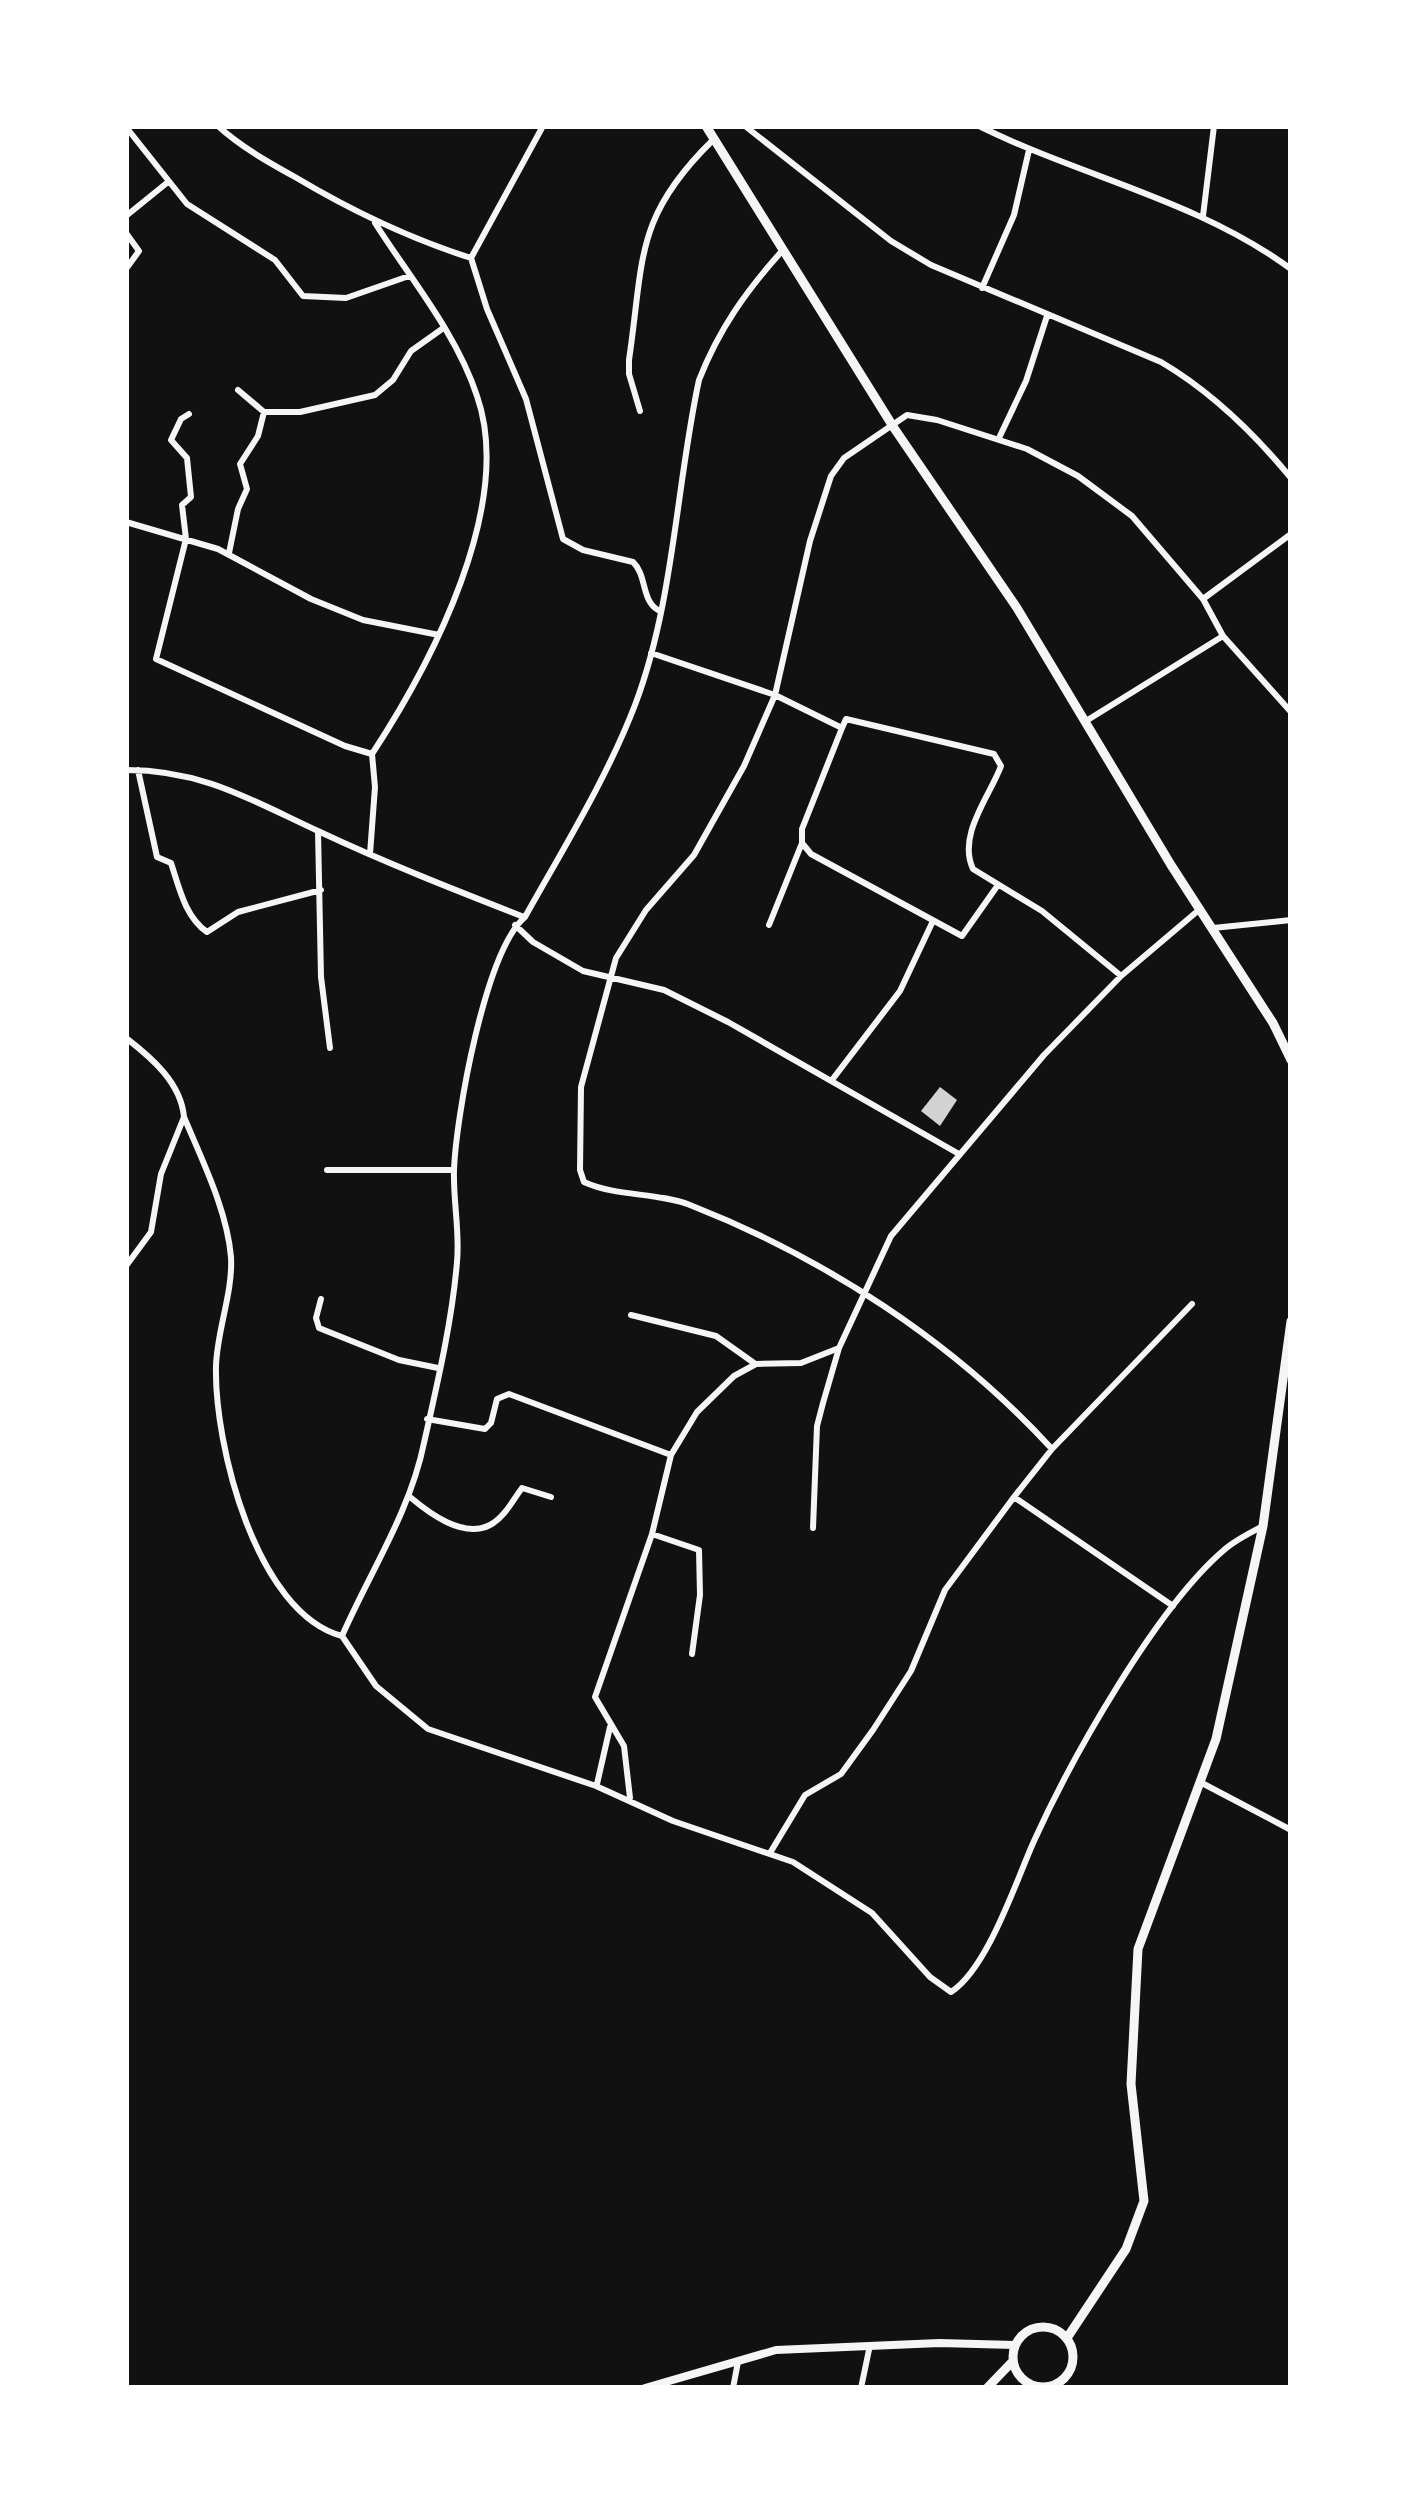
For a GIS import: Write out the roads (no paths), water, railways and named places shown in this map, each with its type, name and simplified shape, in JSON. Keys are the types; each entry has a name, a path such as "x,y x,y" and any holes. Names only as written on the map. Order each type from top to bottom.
{"main road":[{"path":"707,126 894,428 985,558 1273,1023 1291,1060"},
{"path":"1067,2338 1126,2249 1144,2200 1131,2063 1138,1949 1216,1739 1263,1526 1291,1321"},
{"path":"1039,2327 1054,2329 1067,2338 1073,2353 1071,2368 1061,2381 1047,2387 1024,2381 1013,2361 1015,2345 1024,2333 1039,2327"},
{"path":"987,2388 1013,2361"}],"street":[{"path":"218,126 236,142 375,223 472,258"},
{"path":"543,126 472,258 487,309 526,399 563,538 583,550 633,562 649,603 660,610"},
{"path":"745,126 891,241 931,265 1139,352 1186,377 1260,441 1291,478"},
{"path":"979,126 1203,217 1290,267"},
{"path":"1203,217 1214,126"},
{"path":"126,127 168,182 208,220 285,268 303,296 346,298 409,276"},
{"path":"640,411 628,374 649,227 668,189 713,140"},
{"path":"982,288 1014,214 1029,150"},
{"path":"126,216 168,182"},
{"path":"370,854 376,787 372,754 439,635 472,551 484,465 484,418 476,392 442,328 375,223"},
{"path":"126,233 139,251 126,268"},
{"path":"342,1636 410,1497 457,1260 454,1170 464,1099 493,972 636,704 660,610 699,380 733,310 782,251"},
{"path":"999,438 1026,381 1048,316"},
{"path":"238,390 264,412 300,412 376,395 394,380 411,351 442,328"},
{"path":"229,555 247,489 239,464 258,436 264,412"},
{"path":"189,414 171,440 187,458 190,497 182,505 185,539 156,659 344,746 372,754"},
{"path":"1052,1449 1024,1418 938,1343 865,1295 759,1236 692,1206 584,1182 581,1087 609,977 646,910 694,855 744,766 775,695 810,541 831,476 844,458 908,415 999,438 1078,476 1132,516 1203,599 1223,636 1291,712"},
{"path":"126,522 229,555 311,599 363,620 439,635"},
{"path":"1203,599 1291,534"},
{"path":"1086,721 1223,636"},
{"path":"651,653 775,695 842,728"},
{"path":"769,925 845,718 994,754 1001,766 978,811 968,856 973,868 1042,911 1121,976"},
{"path":"126,770 151,769 218,783 370,854 525,917"},
{"path":"138,770 158,857 171,863 185,904 207,932 238,912 321,890"},
{"path":"318,831 321,976 330,1048"},
{"path":"802,843 811,854 957,935 966,934 998,885"},
{"path":"814,1528 818,1426 839,1348 891,1236 1020,1081 1121,976 1201,909"},
{"path":"1213,928 1291,920"},
{"path":"832,1080 899,991 932,923"},
{"path":"515,926 556,957 609,977 664,990 958,1154"},
{"path":"126,1038 183,1099 184,1117 228,1233 231,1263 216,1363 218,1414 244,1514 260,1555 292,1604 312,1622 342,1636 376,1687 428,1729 630,1798 673,1821 770,1853 824,1880 872,1913 930,1977 951,1992 975,1966 1053,1801 1173,1606 1226,1547 1263,1526"},
{"path":"126,1267 151,1232 161,1174 184,1117"},
{"path":"327,1170 454,1170"},
{"path":"321,1299 316,1318 319,1328 399,1360 438,1368"},
{"path":"770,1853 805,1795 841,1774 873,1730 911,1671 944,1590 1014,1497 1052,1449 1192,1304"},
{"path":"632,1315 716,1336 756,1364"},
{"path":"630,1798 624,1746 595,1697 652,1534 671,1456 707,1401 734,1376 756,1364 801,1363 839,1348"},
{"path":"427,1419 485,1429 497,1399 509,1394 671,1456"},
{"path":"410,1497 453,1525 478,1528 489,1526 503,1514 523,1488 551,1497"},
{"path":"1014,1497 1173,1606"},
{"path":"652,1534 699,1550 700,1595 692,1654"},
{"path":"596,1786 611,1724"},
{"path":"1200,1782 1291,1830"},
{"path":"860,2388 870,2345"},
{"path":"645,2388 776,2350 1015,2345"},
{"path":"734,2388 738,2359"}]}
